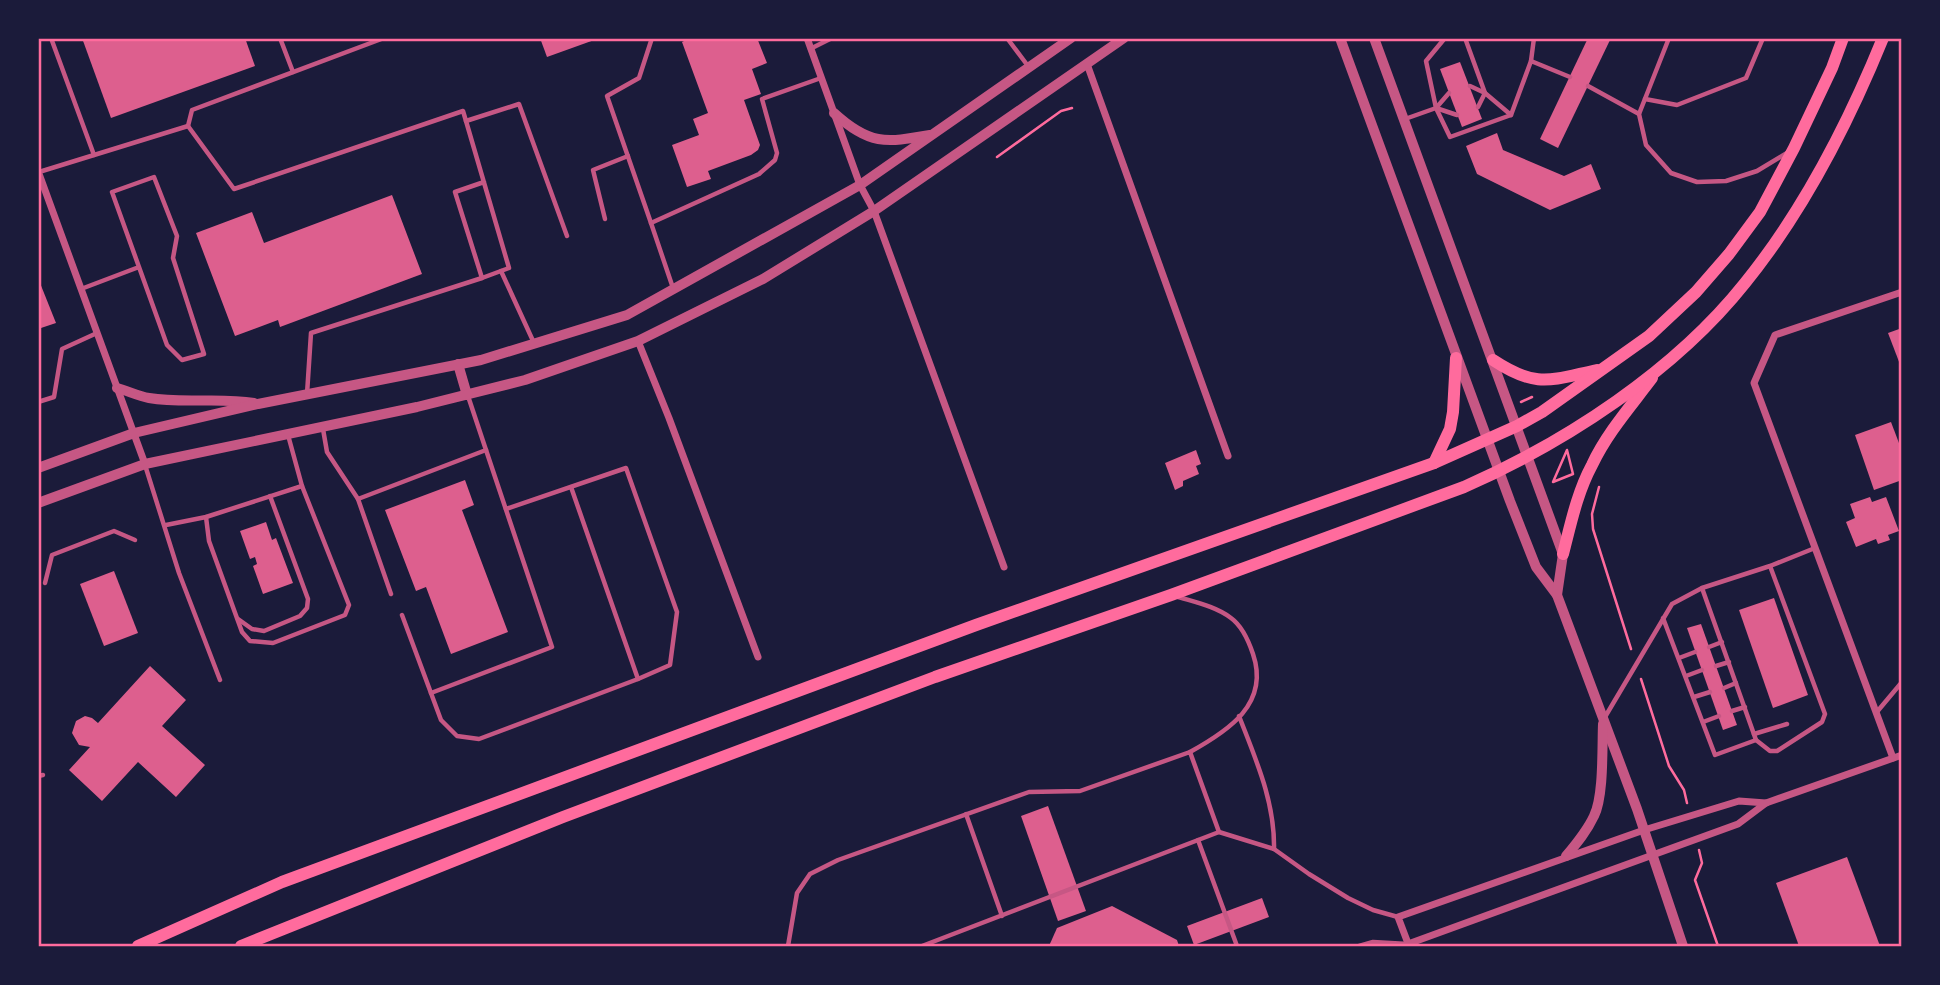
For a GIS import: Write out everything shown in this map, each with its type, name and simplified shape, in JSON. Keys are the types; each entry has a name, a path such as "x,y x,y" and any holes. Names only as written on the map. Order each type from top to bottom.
{"main road":[{"path":"138,947 282,882 962,630 1434,463 1517,426 1542,412 1650,336 1713,273 1760,212 1794,148 1832,68 1843,38"},
{"path":"241,947 563,817 935,677 1171,595 1464,487 1528,456 1617,400 1660,367 1711,321 1745,283 1783,232 1823,166 1884,38"},
{"path":"1434,463 1451,421 1456,358"},
{"path":"1493,360 1509,371 1531,380 1550,380 1601,370"},
{"path":"1563,554 1576,502 1601,446 1660,367"}],"street":[{"path":"807,38 860,185 874,211 1004,567"},
{"path":"38,468 134,433 258,404 458,364 627,315 860,185 1071,38"},
{"path":"38,503 145,464 467,395 525,380 638,341 763,279 874,211 1124,38"},
{"path":"1340,38 1456,358 1536,567 1557,595 1644,830 1683,947"},
{"path":"1374,38 1563,554 1557,595"},
{"path":"1087,64 1228,456"},
{"path":"834,113 847,125 873,139 889,141 933,134"},
{"path":"39,171 42,189 145,464"},
{"path":"1893,758 1754,383 1776,335 1902,292"},
{"path":"638,341 758,657"},
{"path":"458,364 467,395"},
{"path":"117,388 149,398 234,400 258,404"},
{"path":"1566,856 1581,838 1595,814 1600,785 1603,720"},
{"path":"1766,803 1739,801 1644,830 1398,917 1408,945 1653,857 1738,824 1766,803 1902,755"}],"lane":[{"path":"51,38 94,155"},
{"path":"281,38 293,72"},
{"path":"188,126 192,110 384,38"},
{"path":"652,38 639,78 607,96 673,289"},
{"path":"810,49 832,38"},
{"path":"1007,38 1029,68"},
{"path":"1445,38 1426,61 1436,108 1450,137 1511,115 1531,61 1534,38"},
{"path":"1465,38 1485,93 1478,107"},
{"path":"1669,38 1639,114 1646,145 1671,173 1697,183 1726,181 1757,171 1794,148"},
{"path":"1645,99 1677,105 1746,78 1763,38"},
{"path":"1531,61 1570,77"},
{"path":"651,223 759,174 769,166 777,153 762,99 821,78"},
{"path":"1470,86 1485,93 1511,115"},
{"path":"1588,86 1639,114"},
{"path":"1404,119 1436,108 1449,93"},
{"path":"466,121 519,104 567,236"},
{"path":"1436,108 1457,115"},
{"path":"188,126 234,189 463,111 509,268 311,333 307,395"},
{"path":"39,171 188,126"},
{"path":"605,219 593,170 628,156"},
{"path":"154,177 177,236 173,258 204,354 182,360 167,345 139,267 112,192 154,177"},
{"path":"482,278 455,191 484,182"},
{"path":"81,289 139,267"},
{"path":"501,271 534,343"},
{"path":"38,402 54,397 62,349 97,333"},
{"path":"431,693 552,647 467,395"},
{"path":"323,427 327,452 358,499 390,594"},
{"path":"206,517 209,541 242,632 250,641 273,643 345,615 349,605 302,486 288,434"},
{"path":"358,499 486,450"},
{"path":"145,464 179,573 220,680"},
{"path":"402,615 441,720 457,736 479,739 638,679 670,664 677,612 626,468 506,509"},
{"path":"166,525 206,517 302,486"},
{"path":"571,487 638,679"},
{"path":"237,619 252,629 264,631 300,616 307,608 308,599 270,496"},
{"path":"45,583 52,555 114,531 135,540"},
{"path":"1603,720 1672,604 1702,588 1815,548"},
{"path":"1702,588 1755,737 1770,751 1777,751 1822,722 1825,714 1770,566"},
{"path":"788,947 797,893 810,874 838,860 1029,792 1080,791 1190,752 1225,733 1255,697 1258,670 1248,641 1233,619 1224,613 1171,595"},
{"path":"1663,618 1715,755 1787,724"},
{"path":"1709,647 1722,642"},
{"path":"1679,657 1696,652"},
{"path":"1716,666 1729,662"},
{"path":"1686,676 1702,670"},
{"path":"1876,713 1902,682"},
{"path":"1724,688 1737,683"},
{"path":"1694,697 1710,692"},
{"path":"1732,711 1745,707"},
{"path":"1239,716 1269,797 1275,825 1274,849"},
{"path":"1703,722 1719,716"},
{"path":"1190,752 1219,832"},
{"path":"966,814 1002,916"},
{"path":"922,947 1219,832 1274,849 1348,898 1373,910 1398,917"},
{"path":"1198,840 1237,947"},
{"path":"1359,947 1373,942 1408,945"}],"path":[{"path":"997,158 1061,111 1072,108"},
{"path":"1521,402 1532,395"},
{"path":"1567,450 1573,474 1553,482 1563,461 1567,450"},
{"path":"1600,484 1592,514 1593,528 1669,766 1684,790"},
{"path":"1702,863 1695,880 1718,947"}],"building":[{"path":"82,38 245,38 255,66 111,118"},
{"path":"540,38 597,38 597,39 547,57"},
{"path":"690,38 757,38 767,63 752,69 761,94 744,100 760,145 758,150 708,171 711,179 687,187 672,145 699,135 693,119 708,113 682,42"},
{"path":"1588,38 1611,38 1558,148 1540,139"},
{"path":"1460,62 1482,119 1462,127 1440,69"},
{"path":"1497,133 1503,150 1564,176 1591,164 1601,189 1550,210 1477,174 1466,146"},
{"path":"392,195 422,274 280,327 278,320 235,336 196,233 252,212 264,243"},
{"path":"38,278 56,323 38,329"},
{"path":"1902,328 1902,366 1901,367 1888,333"},
{"path":"1891,422 1902,451 1902,480 1874,490 1855,435"},
{"path":"1196,450 1201,464 1196,466 1199,474 1183,481 1183,486 1175,490 1165,463"},
{"path":"465,480 474,505 462,510 508,632 451,654 426,587 416,591 385,510"},
{"path":"1870,497 1872,502 1886,497 1899,531 1888,535 1890,540 1878,544 1876,539 1856,547 1846,522 1855,518 1850,504"},
{"path":"266,522 272,540 276,538 293,583 263,594 253,566 257,564 255,557 250,559 240,531"},
{"path":"114,571 138,633 104,646 80,584"},
{"path":"1774,598 1808,695 1773,708 1739,610"},
{"path":"1701,624 1737,725 1723,730 1687,628"},
{"path":"150,666 186,700 162,726 205,765 176,797 138,762 102,801 69,770 90,747 79,745 72,733 76,721 85,716 98,723"},
{"path":"1048,806 1086,911 1058,921 1021,816"},
{"path":"1847,857 1880,946 1799,946 1776,883"},
{"path":"1262,898 1269,917 1194,945 1187,926"},
{"path":"1112,906 1177,940 1179,946 1049,946 1057,928"}]}
